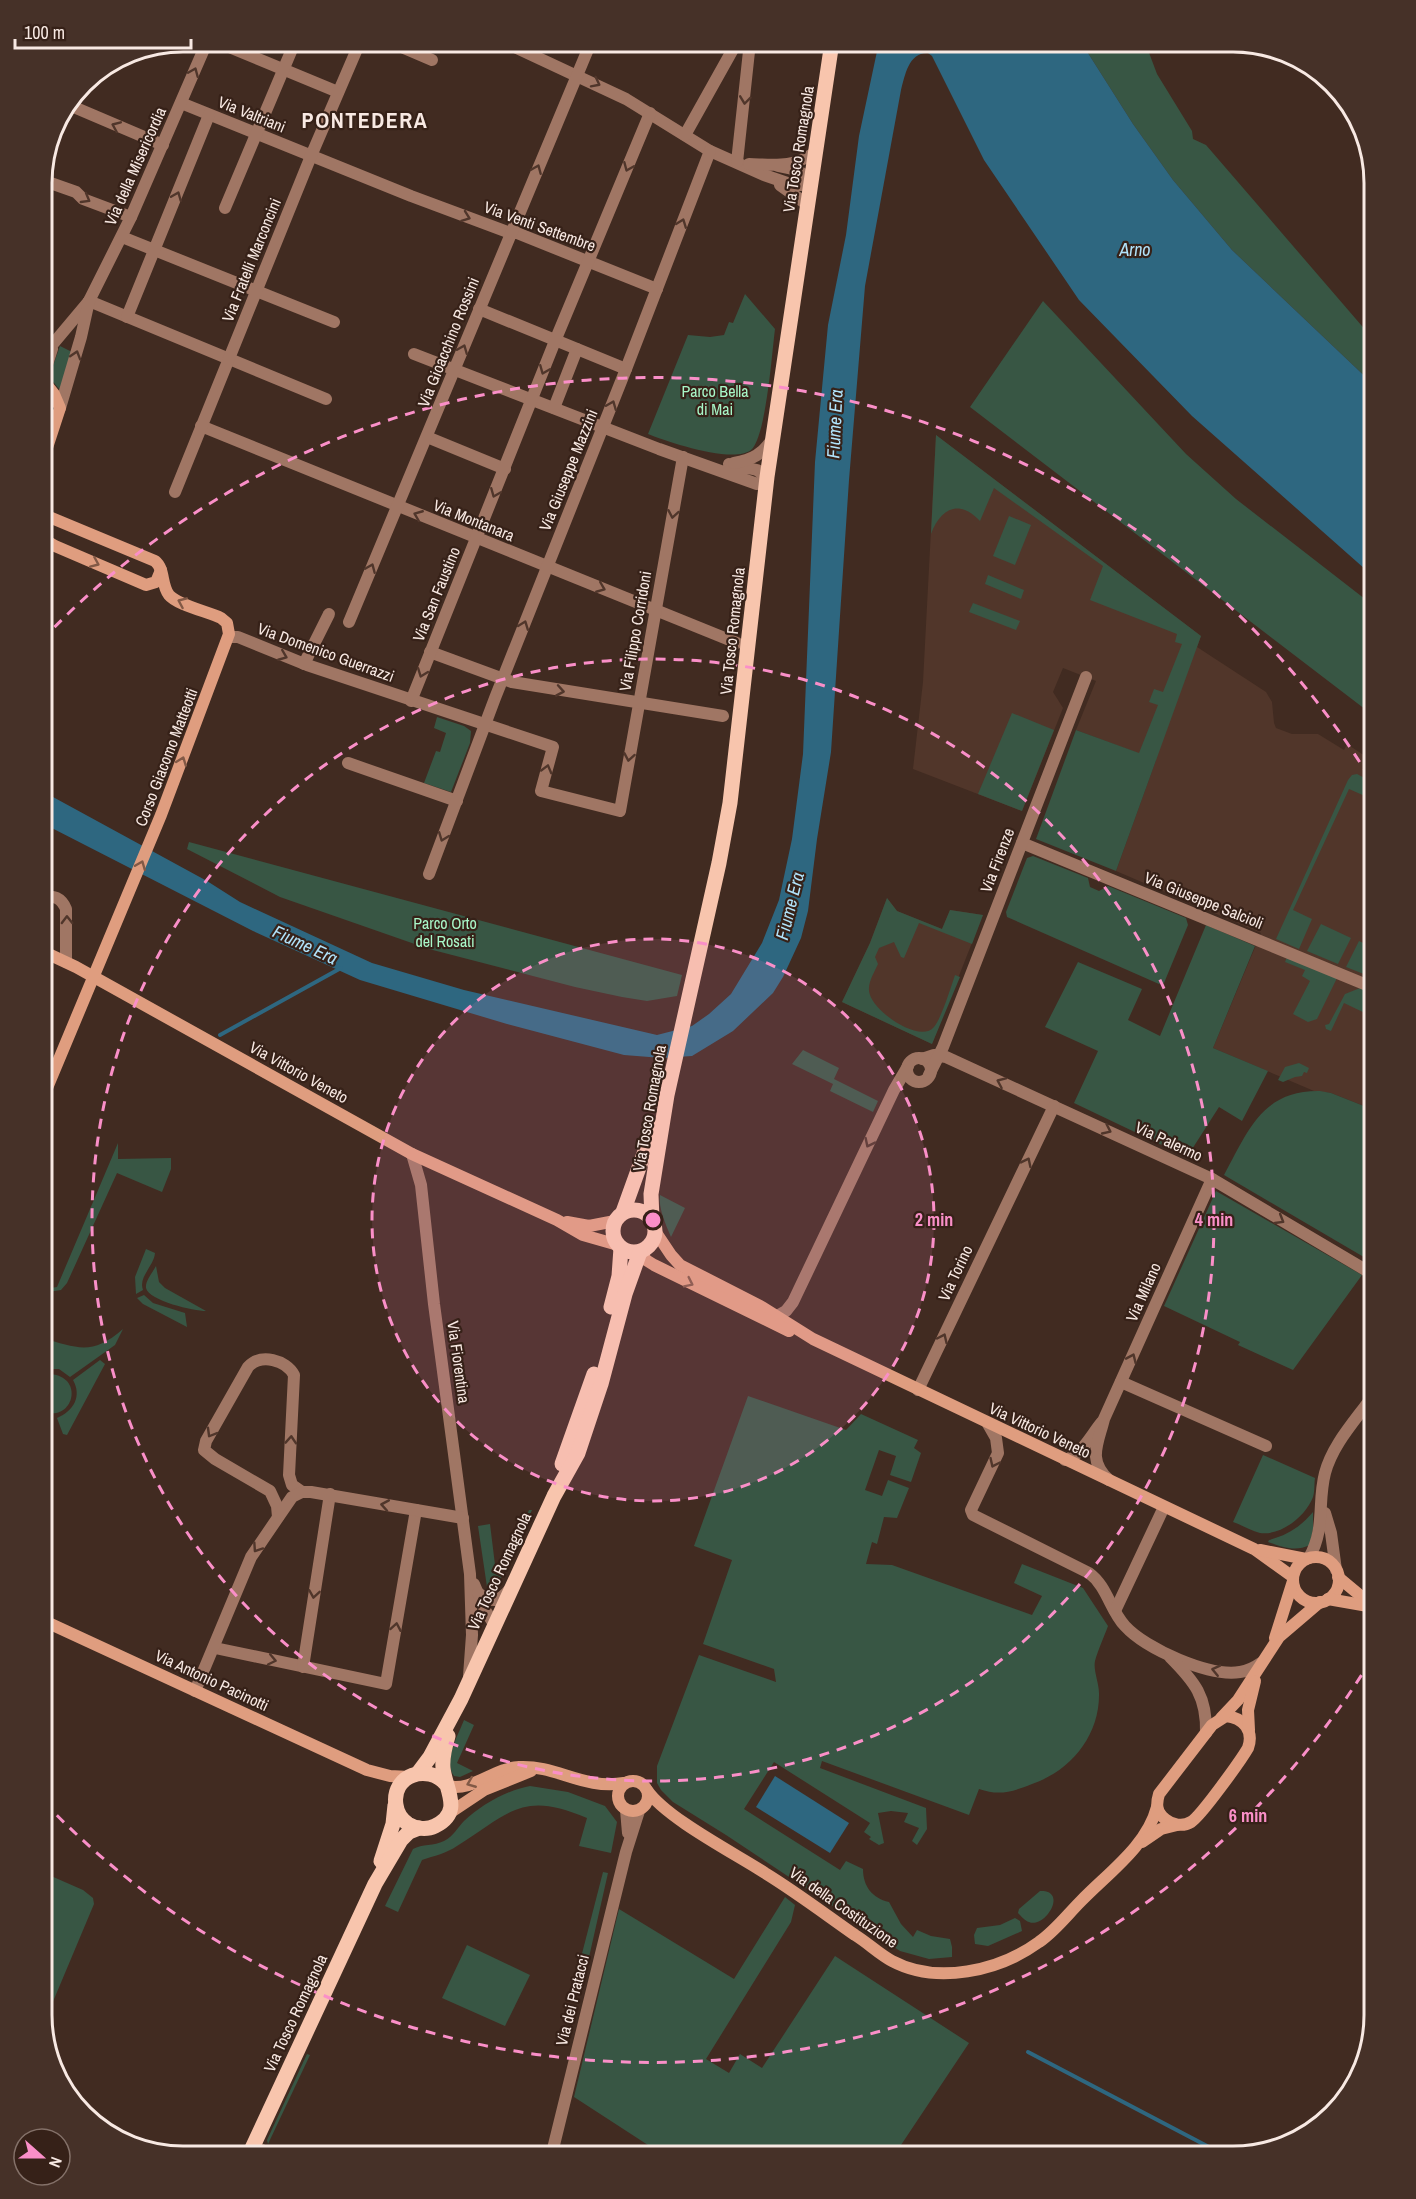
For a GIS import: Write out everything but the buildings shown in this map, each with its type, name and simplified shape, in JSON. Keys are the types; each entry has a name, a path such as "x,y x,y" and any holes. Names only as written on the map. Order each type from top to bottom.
{"main road":[{"name":"Via Tosco Romagnola","path":"654,1225 651,1194 667,1095 695,974 730,803 767,477 830,53"},
{"name":"Via Tosco Romagnola","path":"619,1216 667,1095"},
{"path":"632,1209 642,1211 654,1225 651,1244 640,1252 630,1252 620,1246 613,1232 619,1216 632,1209"},
{"name":"Via Tosco Romagnola","path":"555,1492 559,1472 597,1363 618,1276 620,1246"},
{"name":"Via Tosco Romagnola","path":"447,1785 443,1769 443,1755 461,1700 555,1492 578,1453 592,1415 625,1294 640,1252"},
{"name":"Via Tosco Romagnola","path":"414,1775 430,1757 461,1700"},
{"path":"434,1774 447,1785 451,1798 448,1814 433,1827 419,1828 403,1820 395,1800 399,1786 414,1775 434,1774"},
{"name":"Via Tosco Romagnola","path":"375,1884 393,1824 395,1800"},
{"name":"Via Tosco Romagnola","path":"252,2146 375,1884 401,1840 409,1832 419,1828"}],"street":[{"name":"Via della Misericordia","path":"53,344 89,301 122,237 202,53"},
{"path":"244,53 338,92"},
{"path":"225,208 290,53"},
{"name":"Via Fratelli Marconcini","path":"175,492 355,53"},
{"path":"416,53 432,60"},
{"path":"529,53 576,74 650,113 710,151 764,175 808,205"},
{"name":"Via Gioacchino Rossini","path":"349,622 586,53"},
{"path":"685,135 731,53"},
{"path":"740,163 749,53"},
{"name":"Via Valtriani","path":"181,103 411,196"},
{"path":"77,108 163,145"},
{"path":"555,341 650,113"},
{"path":"127,317 209,115"},
{"name":"Via Giuseppe Mazzini","path":"429,874 502,679 710,151"},
{"path":"778,166 797,163 816,152"},
{"path":"740,163 797,170 812,180 800,186 764,175"},
{"path":"53,184 76,192 83,199 131,217"},
{"name":"Via Venti Settembre","path":"411,196 510,233 517,233 657,289"},
{"path":"122,237 334,322"},
{"name":"Via della Misericordia","path":"53,432 81,338 89,301"},
{"path":"89,301 326,399"},
{"path":"479,309 626,369"},
{"name":"Via San Faustino","path":"411,701 555,341"},
{"name":"Via della Misericordia","path":"53,348 55,342"},
{"path":"554,408 577,349"},
{"path":"414,354 700,462 735,478 757,484 767,477 757,470 729,464 700,462"},
{"path":"53,393 60,408"},
{"path":"53,424 57,420"},
{"name":"Via Montanara","path":"201,426 738,643"},
{"path":"427,437 505,469"},
{"path":"729,464 758,456 773,438"},
{"name":"Via Filippo Corridoni","path":"620,811 683,457"},
{"path":"735,478 756,494 763,513"},
{"path":"53,519 154,561 161,570 165,588 171,597 220,617 228,626 229,637"},
{"path":"53,545 146,585 156,582 161,570"},
{"path":"304,664 329,614"},
{"name":"Via Domenico Guerrazzi","path":"229,637 238,637 304,664 553,747 541,791 620,811"},
{"name":"Corso Giacomo Matteotti","path":"95,978 229,637"},
{"path":"430,652 502,679 639,704 723,716"},
{"name":"Via Firenze","path":"929,1075 940,1055 1086,678"},
{"path":"348,763 457,801"},
{"name":"Via Giuseppe Salcioli","path":"1022,843 1364,984"},
{"path":"53,897 57,897 64,903 66,909 66,962"},
{"name":"Via Vittorio Veneto","path":"53,956 412,1154 557,1220 583,1235 620,1246"},
{"path":"53,1076 95,978"},
{"path":"777,1316 786,1311 793,1302 894,1090 908,1066 912,1060 940,1055"},
{"name":"Via Palermo","path":"940,1055 1212,1179 1364,1269"},
{"path":"908,1066 907,1073 914,1081 924,1081 929,1075 928,1064 922,1059"},
{"name":"Via Torino","path":"918,1390 1054,1106"},
{"name":"Via Fiorentina","path":"412,1154 421,1185 434,1304 471,1574 469,1681"},
{"name":"Via Milano","path":"1110,1481 1099,1470 1095,1459 1104,1419 1212,1179"},
{"name":"Via Vittorio Veneto","path":"557,1220 590,1226 619,1216"},
{"name":"Via Vittorio Veneto","path":"654,1225 668,1252 680,1265 777,1316 813,1339 1254,1549 1293,1578"},
{"name":"Via Vittorio Veneto","path":"640,1252 647,1261 685,1281 786,1330 813,1339"},
{"path":"267,1359 283,1363 294,1375 289,1479 283,1490 270,1491 210,1456 204,1448 248,1367 257,1361 267,1359"},
{"path":"1121,1382 1266,1446"},
{"path":"1271,1648 1297,1568 1308,1559 1319,1537 1324,1479 1331,1458 1340,1441 1364,1408"},
{"name":"Via Milano","path":"1065,1460 1080,1451 1104,1419"},
{"path":"988,1424 996,1438 998,1453 971,1510 975,1516 1093,1575 1115,1611 1132,1633 1170,1656 1190,1677 1200,1695 1206,1713 1206,1733"},
{"path":"289,1479 293,1487 302,1492 330,1494 463,1518"},
{"path":"270,1491 277,1506 278,1517"},
{"path":"195,1691 215,1648 251,1557 292,1497 302,1492"},
{"path":"303,1667 330,1494"},
{"path":"1170,1656 1228,1672 1259,1667 1286,1630 1337,1588 1331,1533 1323,1504"},
{"path":"1115,1611 1164,1507"},
{"path":"215,1648 386,1684 416,1510"},
{"name":"Via Vittorio Veneto","path":"1254,1549 1308,1559"},
{"path":"1308,1559 1317,1557 1325,1559 1337,1574 1364,1598"},
{"name":"Via Fiorentina","path":"471,1574 491,1630"},
{"path":"1293,1578 1296,1592 1310,1602 1324,1600 1364,1606"},
{"path":"477,1592 487,1600 494,1601 501,1598 511,1588"},
{"path":"471,1611 481,1630 491,1630"},
{"name":"Via Antonio Pacinotti","path":"52,1625 367,1770 390,1776 414,1775"},
{"name":"Via della Costituzione","path":"647,1790 658,1804 798,1894 884,1956 908,1968 938,1973 980,1968 1014,1957 1033,1947 1051,1932 1134,1848 1152,1822 1159,1794 1206,1733 1234,1705 1259,1667"},
{"name":"Via della Costituzione","path":"1134,1848 1161,1829 1190,1823 1245,1752 1250,1742 1248,1710 1259,1667"},
{"path":"1221,1718 1226,1716 1235,1718 1249,1730"},
{"name":"Via della Costituzione","path":"447,1785 464,1786 511,1768 525,1767 554,1772 588,1783 631,1808 656,1810 685,1822"},
{"path":"448,1814 491,1786 535,1769"},
{"name":"Via Antonio Pacinotti","path":"367,1770 391,1790 395,1800"},
{"path":"637,1781 647,1790 647,1803 631,1808 618,1792 624,1783 637,1781"},
{"name":"Via della Costituzione","path":"588,1783 610,1785 624,1783"},
{"path":"1157,1807 1165,1819 1179,1825"},
{"name":"Via dei Pratacci","path":"554,2146 626,1852 631,1808"}],"shaded area":[{"path":"936,435 1201,636 1197,647 1266,692 1272,702 1276,728 1292,734 1318,734 1344,750 1347,744 1364,755 1364,1106 1331,1093 1314,1091 1213,1048 1261,933 1116,871 1156,760 1076,730 1096,681 1063,668 1053,692 1063,708 1022,811 913,769 923,682"},
{"path":"887,898 897,911 942,929 950,910 983,915 932,1044 842,1002 870,943"}],"green space":[{"path":"1088,53 1149,53 1157,74 1192,131 1193,139 1206,145 1364,328 1364,375 1232,250 1173,180 1133,124"},
{"name":"Parco Bella di Mai","path":"745,294 775,329 761,429 751,450 742,454 716,453 648,434 688,335 710,337 724,335 729,322 733,323"},
{"path":"1043,301 1186,454 1236,499 1364,598 1364,708 970,407"},
{"path":"60,346 72,352 60,390 53,382 53,366"},
{"path":"936,435 1201,636 1116,871 1036,839 1076,730 1139,753 1158,705 1149,702 1154,689 1163,692 1182,644 1175,642 1177,634 1090,600 1103,566 994,488 980,521 965,510 951,509 939,518 931,534"},
{"path":"1009,516 1031,525 1015,565 993,556"},
{"path":"988,575 1024,590 1021,599 985,584"},
{"path":"973,603 1020,621 1016,630 969,612"},
{"path":"1012,713 1054,730 1022,811 978,794"},
{"path":"437,717 464,726 471,731 470,743 451,792 424,783 436,751 440,752 446,733 434,728"},
{"path":"1357,774 1364,778 1364,796 1349,789 1293,910 1312,919 1299,949 1276,939 1352,775"},
{"name":"Parco Orto del Rosati","path":"189,842 682,975 677,996 647,1001 622,997 429,949 280,897 187,849"},
{"path":"1033,856 1088,878 1090,887 1099,891 1108,886 1186,918 1188,925 1164,983 1159,984 1007,917 1006,912 1027,858"},
{"path":"887,898 897,911 942,929 950,910 983,915 972,944 919,923 904,958 901,957 894,942 879,948 875,957 878,964 869,987 874,1002 880,1010 899,1024 919,1032 927,1031 937,1023 955,975 960,977 932,1044 842,1002 870,943"},
{"path":"1321,924 1351,938 1338,964 1307,951"},
{"path":"1206,925 1255,946 1213,1048 1268,1071 1242,1121 1219,1107 1187,1157 1074,1103 1098,1051 1045,1027 1078,962 1142,989 1128,1020 1160,1036"},
{"path":"1359,941 1364,943 1364,974 1346,967"},
{"path":"1287,957 1337,978 1317,1019 1308,1022 1293,1014 1310,981 1302,976 1305,970 1285,962"},
{"path":"1360,988 1364,990 1364,1013 1344,1003 1331,1031 1326,1029 1325,1025 1329,1024 1345,994"},
{"path":"803,1050 839,1068 834,1079 878,1101 873,1112 830,1091 833,1084 792,1064"},
{"path":"1299,1063 1309,1068 1307,1073 1304,1072 1302,1076 1283,1082 1278,1080 1285,1067"},
{"path":"1320,1091 1331,1093 1364,1106 1364,1257 1224,1175 1259,1116 1284,1098 1300,1093"},
{"path":"118,1143 118,1159 171,1158 171,1169 162,1192 117,1173 67,1283 61,1290 52,1291 52,1288 57,1287"},
{"path":"1216,1191 1362,1275 1293,1370 1238,1345 1240,1342 1164,1306"},
{"path":"660,1195 685,1208 671,1237 661,1211"},
{"path":"146,1249 155,1253 154,1258 144,1276 143,1290 136,1294 135,1277"},
{"path":"156,1266 159,1282 165,1288 206,1311 163,1301 149,1293 146,1288 147,1282"},
{"path":"144,1295 153,1303 185,1313 187,1327 143,1304 137,1298"},
{"path":"123,1329 115,1345 70,1377 59,1369 52,1369 52,1341 84,1347 93,1346 112,1338"},
{"path":"100,1360 105,1364 67,1435 63,1434 57,1418 68,1411 75,1402 77,1392 73,1380"},
{"path":"52,1374 62,1377 69,1383 71,1391 71,1399 61,1411 52,1413"},
{"path":"748,1396 846,1430 861,1414 918,1440 914,1448 921,1453 911,1482 890,1475 896,1456 879,1450 865,1490 882,1496 888,1480 909,1488 897,1518 884,1517 877,1544 872,1542 866,1564 892,1565 1032,1615 1042,1596 1014,1583 1022,1564 1083,1588 1108,1626 1095,1661 1099,1693 1098,1708 1089,1737 1071,1761 1046,1778 1006,1792 979,1789 969,1815 822,1761 820,1768 926,1808 927,1829 917,1845 912,1841 919,1828 904,1822 908,1813 891,1811 878,1813 884,1843 879,1845 869,1839 871,1837 864,1832 870,1823 774,1762 744,1809 840,1870 846,1861 863,1869 867,1886 878,1898 889,1902 901,1924 913,1937 917,1930 931,1936 950,1939 952,1957 929,1959 900,1951 673,1802 657,1783 657,1766 699,1655 776,1682 774,1669 703,1644 732,1560 694,1546"},
{"path":"1263,1455 1315,1478 1313,1497 1305,1511 1284,1528 1268,1533 1260,1533 1233,1522"},
{"path":"529,1510 532,1510 495,1591 490,1593 487,1587 478,1526 490,1524 496,1573 499,1575"},
{"path":"1313,1512 1310,1545 1294,1548 1268,1542 1293,1530"},
{"path":"464,1720 474,1725 457,1763 473,1771 460,1777 454,1776 450,1763"},
{"path":"530,1786 568,1792 605,1806 617,1822 611,1853 579,1846 587,1818 547,1806 517,1809 453,1848 422,1860 398,1912 385,1906 413,1849 444,1841 478,1809 512,1791"},
{"path":"603,1872 608,1873 585,1975 577,1973"},
{"path":"52,1876 83,1890 93,1898 94,1904 52,2004"},
{"path":"1040,1891 1049,1892 1053,1896 1053,1902 1047,1915 1035,1923 1028,1921 1018,1913 1019,1909"},
{"path":"785,1897 795,1905 791,1922 706,2059 729,2073 740,2054 762,2068 835,1956 969,2043 900,2146 649,2146 574,2097 619,1909 734,1979"},
{"path":"1015,1918 1020,1921 1022,1931 988,1946 975,1944 974,1935 977,1928 1000,1925"},
{"path":"467,1945 530,1975 505,2026 442,1998"},
{"path":"307,2054 310,2055 268,2144 267,2140"}],"water":[{"name":"Arno","path":"877,53 928,53 916,56 912,60 904,78 865,286 849,480 831,752 808,911 801,938 773,993 733,1031 692,1056 662,1058 624,1055 507,1024 360,980 253,931 53,828 53,797 207,881 240,902 372,963 464,990 657,1035 692,1026 709,1014 731,994 762,943 779,900 792,839 803,754 815,462 828,325 846,235 859,136"},
{"name":"Arno","path":"928,53 1088,53 1133,124 1173,180 1232,250 1364,375 1364,568 1192,416 1079,300 984,160 932,56"},
{"path":"775,1776 849,1823 830,1853 756,1807"}],"waterway":[{"name":"Fiume Era","path":"220,1035 341,968"},
{"path":"1028,2052 1207,2146"}],"district":[{"name":"PONTEDERA","path":"365,120"}]}
